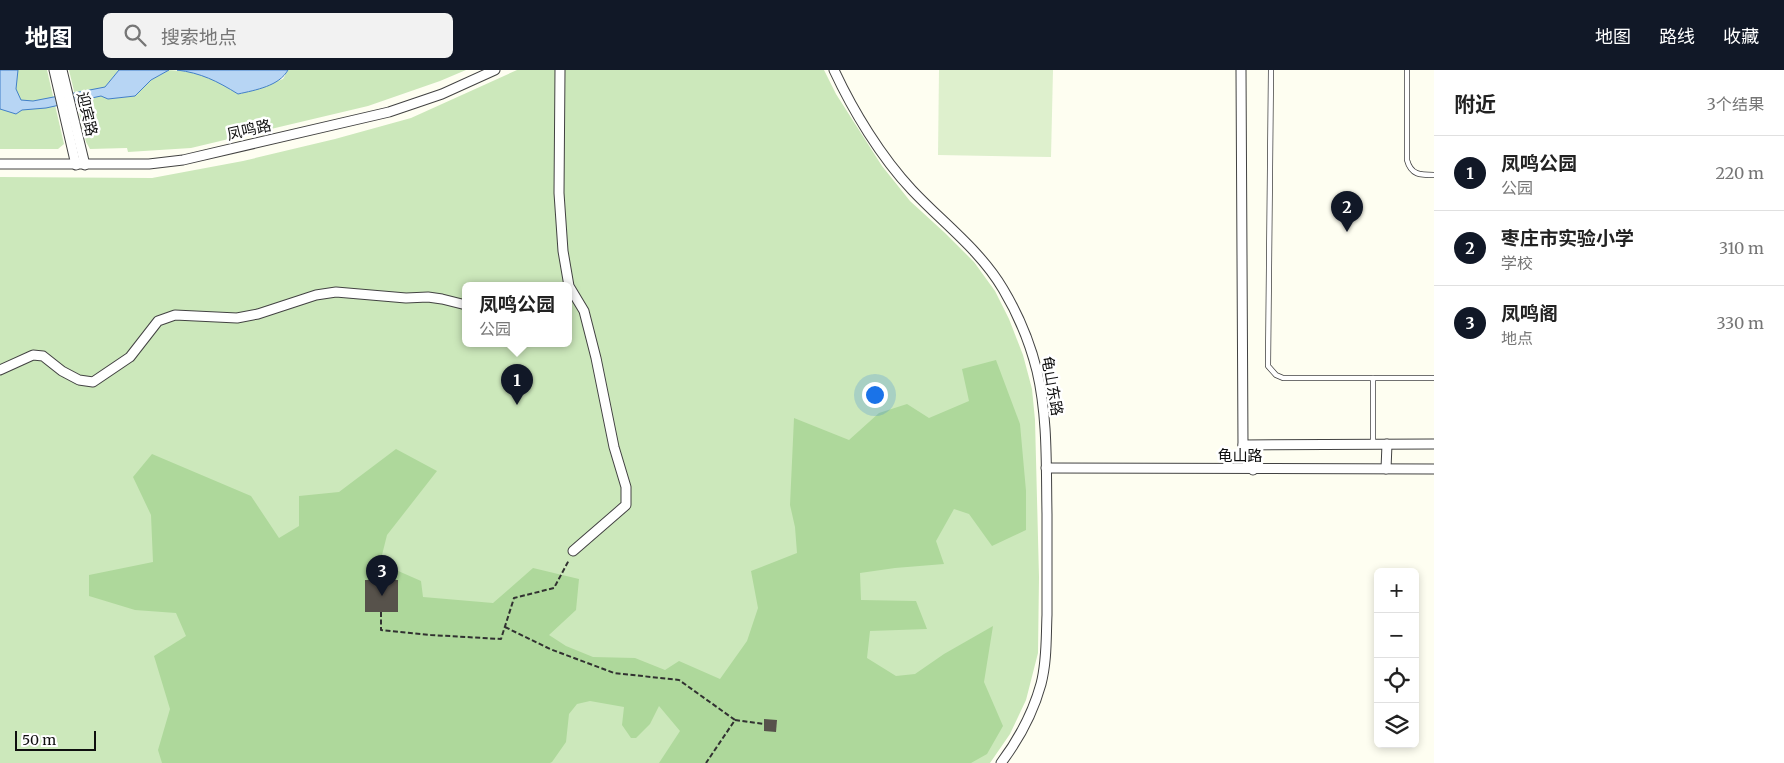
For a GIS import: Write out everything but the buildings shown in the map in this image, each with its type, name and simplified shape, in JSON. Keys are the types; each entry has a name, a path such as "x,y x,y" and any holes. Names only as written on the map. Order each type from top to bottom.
{"street":[{"name":"迎宾路","path":"54,70 80,164"},
{"name":"迎宾路","path":"62,70 80,164"},
{"name":"凤鸣路","path":"0,164 149,164 183,160 389,112 442,94 495,70"},
{"path":"560,70 560,192 563,251 568,282"},
{"name":"龟山东路","path":"834,70 870,134 891,164 911,189 975,250 1003,289 1026,336 1037,371 1043,402 1046,468 1048,561 1046,660 1040,684 1024,726 1013,747 1001,763"},
{"path":"1241,70 1243,445 1253,470"},
{"path":"572,291 584,311 596,358 614,447 626,487 626,505 573,551"},
{"path":"0,370 33,355 43,356 62,371 79,380 94,382 130,357 158,321 174,315 236,318 258,314 316,295 336,292 406,298 428,297 462,304"},
{"path":"1386,469 1387,444"},
{"name":"龟山路","path":"1243,445 1434,444"},
{"name":"龟山路","path":"1046,468 1434,469"}],"lane":[{"path":"1271,70 1268,366 1276,376 1283,378 1434,378"},
{"path":"1408,70 1408,165 1414,172 1422,175 1434,175"},
{"path":"1373,378 1373,444"}],"path":[{"path":"381,612 381,630 431,635 501,638 514,598 554,588 573,551"},
{"path":"505,627 550,649 614,673 679,680 735,720 764,724"},
{"path":"706,763 735,720"}],"green space":[{"path":"0,70 47,70 64,144 58,149 0,149"},
{"path":"69,70 119,70 105,87 102,95 108,99 135,96 151,80 169,70 192,72 214,79 238,94 283,79 288,70 466,70 368,106 191,148 128,152 127,148 90,149 86,142"},
{"path":"517,70 824,70 836,94 882,166 910,201 974,262 995,291 1009,319 1023,355 1032,389 1035,420 1039,577 1038,653 1026,700 1010,734 990,763 0,763 0,177 152,178 243,161 411,118"},
{"path":"939,70 1053,70 1051,157 938,155"},
{"path":"996,360 1020,424 1026,491 1026,530 992,546 969,514 954,509 936,541 944,564 860,573 861,600 916,601 927,629 870,631 867,658 896,676 915,674 944,654 993,626 984,682 1003,726 987,754 971,763 659,763 680,731 659,706 650,724 636,738 631,738 622,725 624,707 590,701 577,704 569,714 566,742 550,763 162,763 158,750 170,709 154,656 186,636 176,613 135,610 89,596 89,575 153,562 151,515 133,477 152,454 251,496 279,538 299,526 299,496 339,492 396,449 437,471 387,535 380,563 421,581 423,597 493,603 533,568 579,579 576,610 549,635 566,646 593,657 635,658 665,670 679,661 720,679 747,641 758,608 751,571 797,553 795,527 790,505 794,418 849,440 879,413 907,404 929,418 969,401 962,369"}],"water":[{"path":"0,70 18,70 16,89 21,100 33,101 105,87 119,70 169,70 151,80 135,96 108,99 101,96 46,108 22,110 16,114 0,109"},
{"path":"177,70 288,70 273,84 238,94 209,78"}],"place":[{"name":"枣庄市实验小学","path":"1347,232"},
{"name":"凤鸣公园","path":"517,405"},
{"name":"凤鸣阁","path":"382,596"}]}
